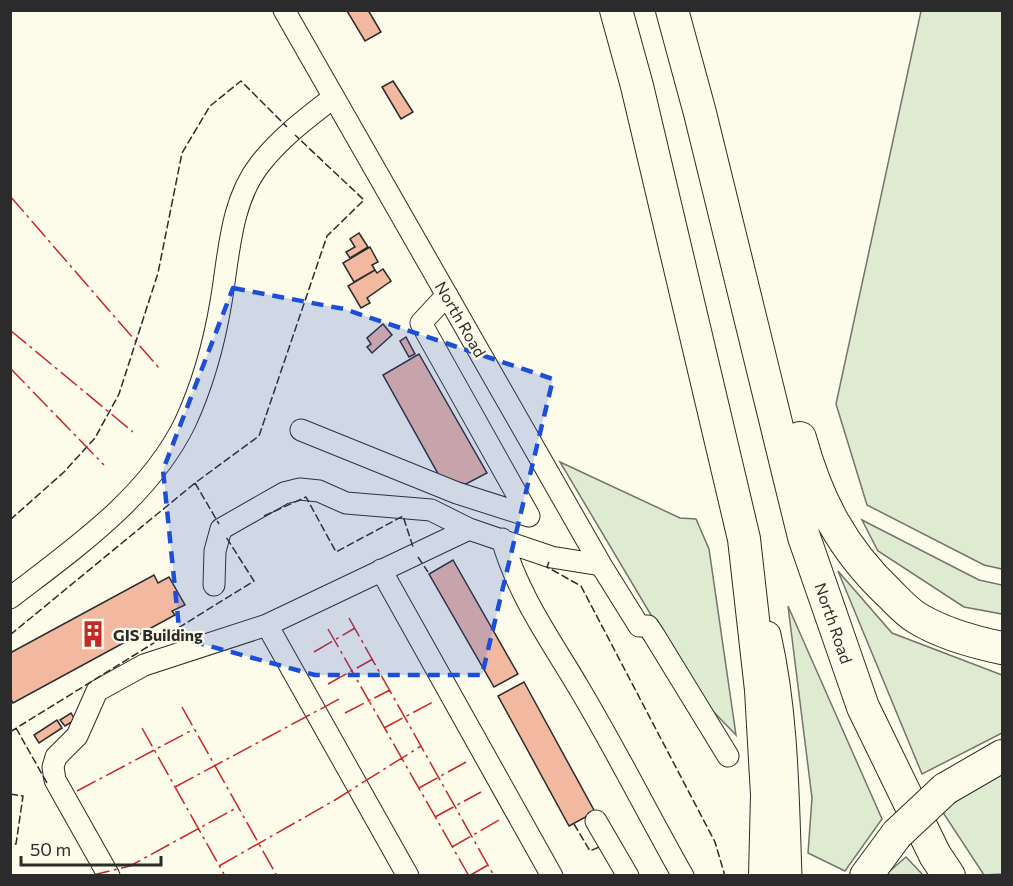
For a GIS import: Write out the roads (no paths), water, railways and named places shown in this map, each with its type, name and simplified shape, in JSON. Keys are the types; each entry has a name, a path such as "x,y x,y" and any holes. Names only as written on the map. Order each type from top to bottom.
{"highway":[{"path":"616,10 744,539 762,703 767,795 765,876"},
{"path":"672,10 700,113 749,253 807,466 834,528 871,576 916,618 963,640 1002,648"},
{"name":"North Road","path":"700,113 804,537 863,706 935,855 950,876"},
{"path":"866,876 897,834 945,789 1002,756"}],"main road":[{"path":"744,539 777,682 788,876"}],"street":[{"name":"North Road","path":"284,10 601,565 639,626 648,626 654,635 705,718 727,765"},
{"path":"10,598 88,538 130,498 161,462 184,424 208,366 231,235 240,200 259,165 290,130 334,98"},
{"path":"301,430 457,493 529,516 421,323 447,294"},
{"path":"214,585 215,551 221,529 284,493 300,489 319,491 346,503 431,510 469,529 550,557 601,565"},
{"path":"109,876 55,780 53,767 56,757 77,736 97,691 144,665 267,625 469,529"},
{"path":"502,539 528,606 580,689 683,876"},
{"path":"381,570 552,876"},
{"path":"267,625 408,876"},
{"path":"596,821 628,876"}],"place":[{"name":"GIS Building","path":"93,634"}]}
